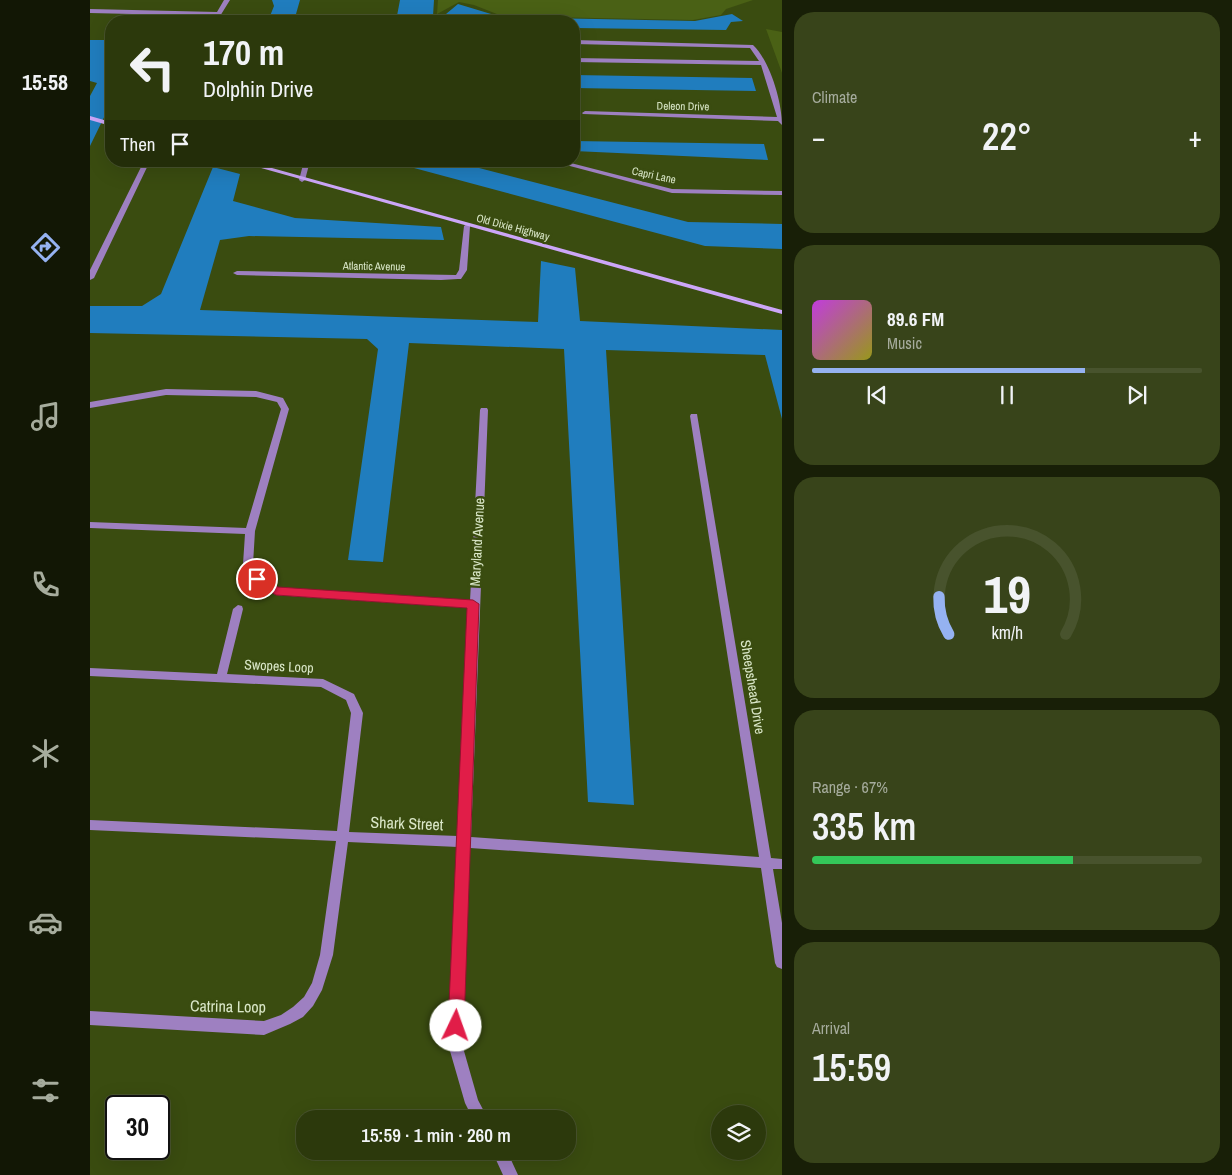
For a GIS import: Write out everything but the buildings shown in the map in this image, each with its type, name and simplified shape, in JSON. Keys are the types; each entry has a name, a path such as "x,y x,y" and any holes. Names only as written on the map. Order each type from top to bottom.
{"street":[{"path":"90,11 218,14 227,0"},
{"path":"580,42 751,46 756,49 781,121"},
{"path":"580,60 762,64"},
{"name":"Deleon Drive","path":"585,114 781,121"},
{"path":"90,118 105,122"},
{"path":"90,278 144,167"},
{"name":"Old Dixie Highway","path":"259,167 782,312"},
{"path":"302,180 305,167"},
{"name":"Capri Lane","path":"578,167 672,191 782,193"},
{"name":"Atlantic Avenue","path":"236,274 458,277 463,270 467,226"},
{"path":"90,405 166,392 256,394 280,400 285,408 250,531 248,564 257,579 276,591 473,604"},
{"name":"Maryland Avenue","path":"476,1110 472,1103 455,1044 465,842 473,604 484,410"},
{"name":"Sheepshead Drive","path":"694,416 782,963"},
{"path":"90,525 250,531"},
{"path":"221,678 238,609"},
{"name":"Swopes Loop","path":"90,672 323,683 350,697 357,714 344,837"},
{"name":"Shark Street","path":"90,825 465,842 782,864"},
{"name":"Catrina Loop","path":"90,1018 264,1028 284,1022 302,1010 314,994 323,969 344,837"},
{"path":"504,1160 512,1175"}],"green space":[{"path":"438,0 753,0 726,9 721,15 693,20 580,18 580,15 499,15 474,5 459,2 437,14"},
{"path":"766,29 782,32 782,73"}],"water":[{"path":"272,0 300,0 296,15 270,15 274,6"},
{"path":"400,0 434,0 433,15 397,15"},
{"path":"458,4 494,15 440,15 446,14"},
{"path":"732,14 743,21 731,22 726,30 580,28 580,19 695,21"},
{"path":"90,40 105,40 105,115 90,146 90,96 97,83 90,81"},
{"path":"580,75 752,78 756,91 580,88"},
{"path":"580,141 764,144 768,160 580,151"},
{"path":"213,167 240,174 233,201 295,218 441,227 444,240 249,236 220,240 200,310 538,322 541,261 575,268 580,321 782,330 782,419 765,355 606,350 634,805 588,802 564,349 409,343 383,562 348,560 378,349 367,339 90,333 90,306 142,306 161,294"},
{"path":"410,167 475,167 688,222 782,224 782,249 705,246"}],"route":[{"path":"257,579 276,591 473,604 465,842 456,1026"}]}
